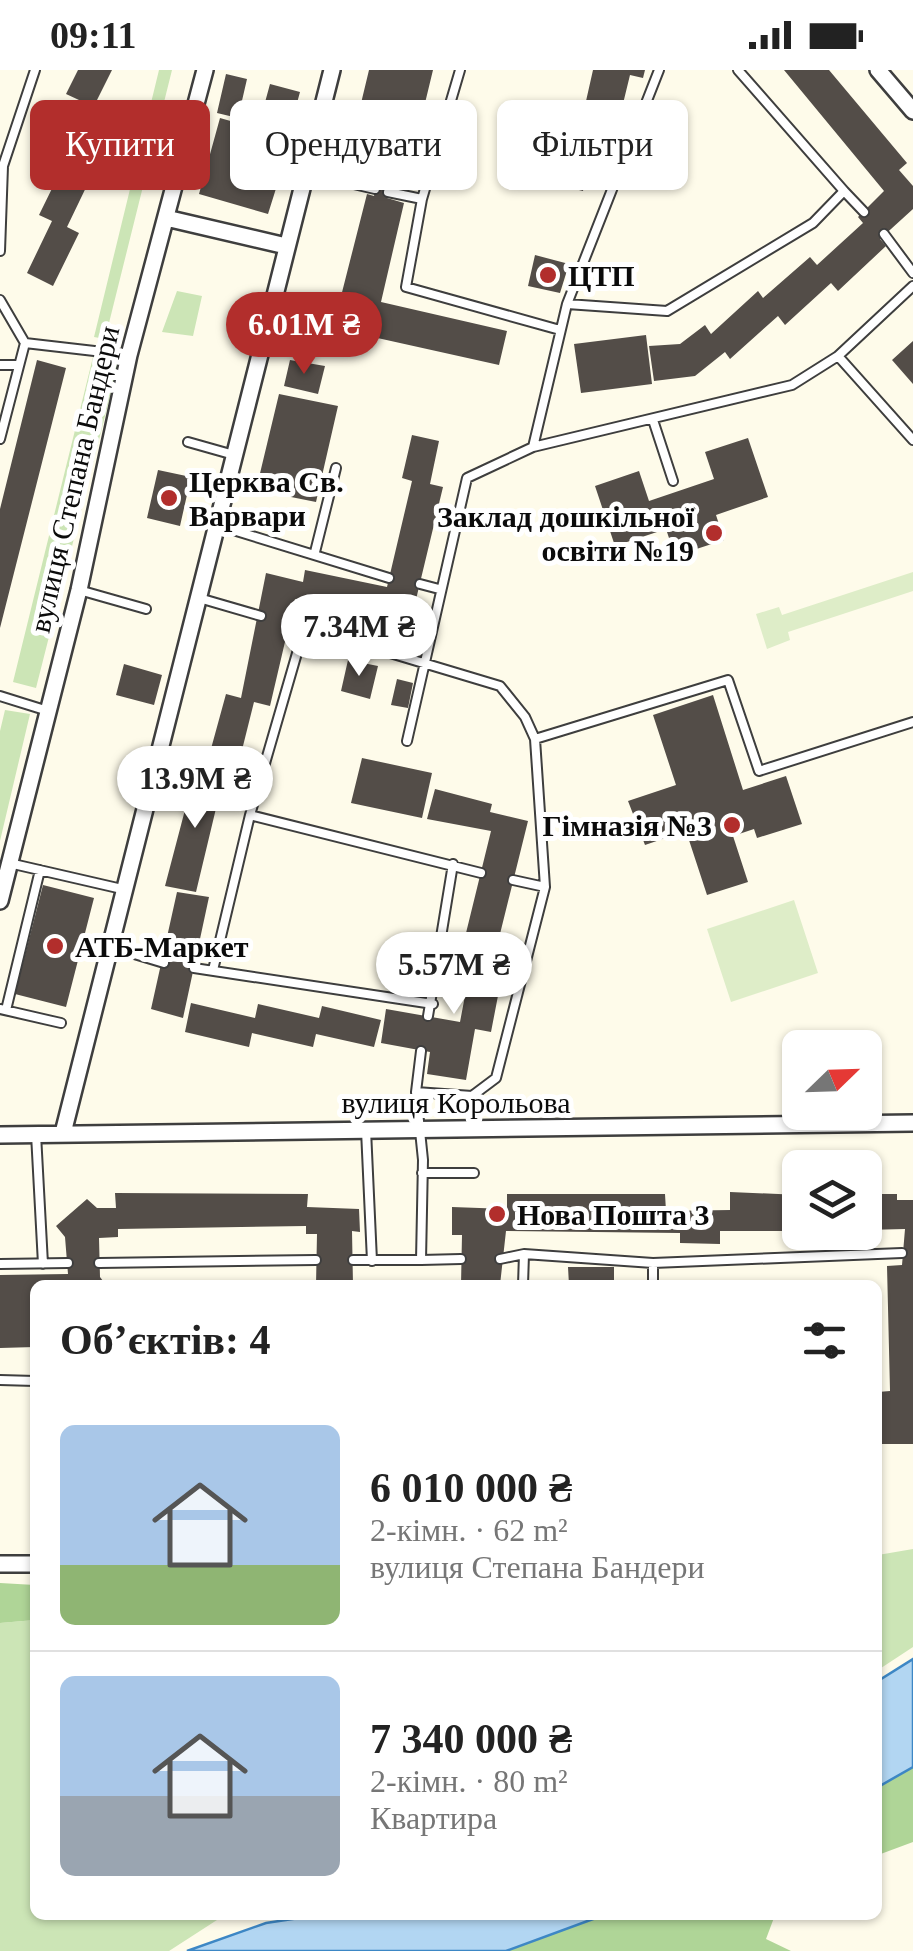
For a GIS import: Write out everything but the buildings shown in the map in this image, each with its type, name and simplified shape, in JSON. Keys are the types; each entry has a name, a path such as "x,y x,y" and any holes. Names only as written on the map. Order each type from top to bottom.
{"street":[{"name":"вулиця Степана Бандери","path":"0,901 79,590 129,355 205,70"},
{"path":"324,100 332,70"},
{"path":"878,70 913,111"},
{"path":"63,1133 122,889 220,526 234,454 301,190"},
{"path":"166,218 286,246"},
{"name":"вулиця Корольова","path":"0,1135 913,1123"},
{"path":"0,1564 30,1564"}],"lane":[{"path":"0,251 2,162 35,70"},
{"path":"460,70 422,199 406,286 560,330"},
{"path":"532,447 567,304 658,70"},
{"path":"738,70 864,212"},
{"path":"567,304 666,311 813,223 844,191"},
{"path":"388,192 422,199"},
{"path":"884,234 913,272"},
{"path":"407,741 467,478 532,447 792,385 838,356 910,300 913,286"},
{"path":"0,300 26,343"},
{"path":"26,343 129,355"},
{"path":"0,439 26,343"},
{"path":"838,356 913,440"},
{"path":"0,365 18,365"},
{"path":"653,420 672,481"},
{"path":"188,442 234,454"},
{"path":"315,552 336,468"},
{"path":"220,526 315,552 389,578"},
{"path":"420,584 439,589"},
{"path":"79,590 146,609"},
{"path":"199,598 260,616"},
{"path":"290,623 500,686 525,716 535,739 545,887 496,1078 472,1096 416,1092"},
{"path":"214,970 250,816 304,628"},
{"path":"535,739 728,680 759,770 913,722"},
{"path":"0,696 48,711"},
{"path":"250,816 481,873"},
{"path":"9,862 122,889"},
{"path":"428,1016 452,864"},
{"path":"40,870 3,1010 61,1023"},
{"path":"513,880 545,887"},
{"path":"108,946 164,963"},
{"path":"194,968 432,1004"},
{"path":"421,1051 416,1092 421,1130 421,1260"},
{"path":"366,1130 372,1261"},
{"path":"36,1134 43,1264"},
{"path":"422,1173 474,1174"},
{"path":"500,1260 524,1254 654,1263 902,1253"},
{"path":"523,1280 524,1254"},
{"path":"353,1260 461,1258"},
{"path":"99,1263 316,1260"},
{"path":"0,1264 68,1263"},
{"path":"653,1280 654,1263"},
{"path":"0,1380 30,1381"}],"green space":[{"path":"159,70 172,70 165,100 152,100"},
{"path":"130,190 142,190 105,339 94,337"},
{"path":"177,291 202,296 193,336 162,332"},
{"path":"93,357 119,361 36,688 13,682"},
{"path":"913,572 913,591 788,632 790,640 767,649 756,614 779,607 782,615"},
{"path":"5,710 30,714 0,841 0,731"},
{"path":"794,900 818,973 731,1002 707,929"},
{"path":"913,1549 913,1647 882,1667 882,1554"},
{"path":"0,1583 30,1585 30,1620 0,1623"},
{"path":"30,1620 30,1920 217,1920 169,1951 0,1951 0,1623"},
{"path":"913,1767 913,1842 882,1854 882,1785"},
{"path":"576,1920 773,1920 766,1939 791,1951 496,1951"}],"water":[{"path":"913,1659 913,1767 882,1785 882,1678"},
{"path":"590,1920 506,1951 187,1951 266,1923"}],"place":[{"name":"ЦТП","path":"548,275"},
{"name":"Церква Св. Варвари","path":"169,498"},
{"name":"Заклад дошкільної освіти №19","path":"714,533"},
{"name":"Гімназія №3","path":"732,825"},
{"name":"АТБ-Маркет","path":"55,946"},
{"name":"Нова Пошта 3","path":"497,1214"}]}
